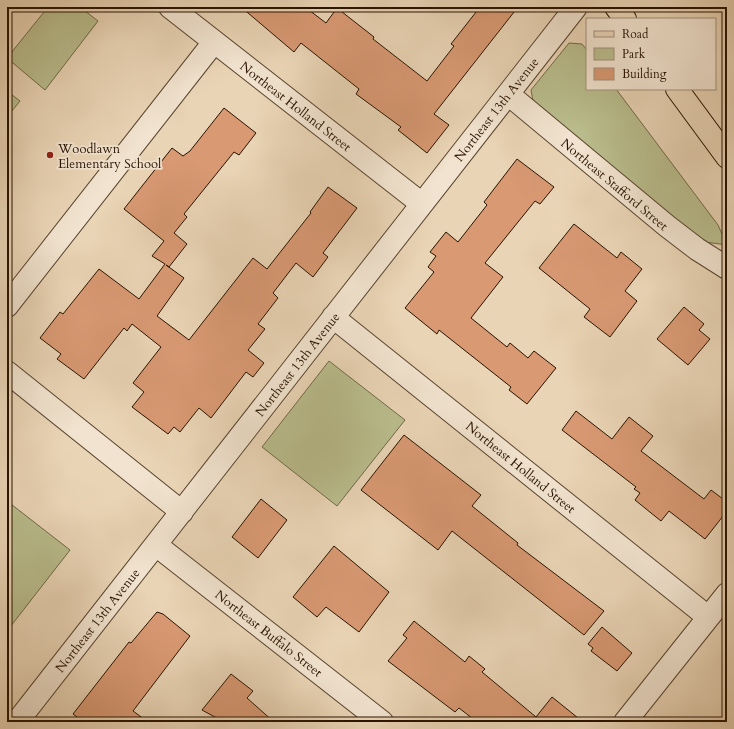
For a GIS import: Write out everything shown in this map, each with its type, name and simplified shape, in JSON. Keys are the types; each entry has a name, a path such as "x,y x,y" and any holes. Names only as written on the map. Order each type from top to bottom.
{"main road":[{"path":"616,7 624,18"},
{"path":"677,90 727,157"}],"street":[{"name":"Northeast Holland Street","path":"170,7 422,204"},
{"name":"Northeast 13th Avenue","path":"18,722 576,7"},
{"path":"7,306 214,42"},
{"name":"Northeast Stafford Street","path":"508,94 667,226 697,249 727,268"},
{"name":"Northeast Holland Street","path":"333,317 708,617"},
{"path":"7,372 182,512"},
{"name":"Northeast Buffalo Street","path":"156,545 382,722"},
{"path":"626,722 727,594"}],"green space":[{"path":"48,7 80,7 98,21 45,90 7,58"},
{"path":"569,43 582,44 586,49 586,90 617,90 718,225 727,245 705,242 641,192 533,101 531,90"},
{"path":"7,91 20,101 7,117"},
{"path":"329,361 405,420 337,506 262,447"},
{"path":"7,501 70,550 7,631"}],"building":[{"path":"241,7 305,7 326,23 337,8 374,37 373,39 427,81 454,46 451,44 480,7 518,7 434,114 449,125 427,153 398,130 401,127 356,94 359,89 301,43 294,52"},
{"path":"224,108 256,133 239,155 234,152 184,214 187,217 174,233 187,244 169,267 166,265 184,278 157,316 189,340 253,258 267,269 311,213 310,212 328,187 357,208 323,253 328,257 313,277 296,263 273,293 278,298 258,324 265,329 248,350 264,363 253,377 246,372 211,418 199,408 180,432 174,427 168,434 132,407 144,392 133,383 161,347 132,324 127,331 124,328 84,379 57,359 61,354 40,338 60,312 63,314 99,269 139,299 165,264 152,256 164,241 124,209 172,148 183,156 190,151"},
{"path":"517,159 554,187 540,204 535,201 485,263 503,277 471,318 507,347 510,343 528,358 534,351 556,368 527,404 509,390 511,387 439,330 437,334 405,308 434,272 428,267 436,256 430,252 446,232 458,242 487,205 484,202"},
{"path":"574,224 617,258 621,252 642,269 625,291 637,301 610,337 584,317 590,309 539,268"},
{"path":"684,307 704,324 699,330 710,339 688,365 657,339"},
{"path":"576,411 612,439 629,417 653,436 641,451 704,499 711,490 727,502 727,511 705,539 669,511 661,521 635,500 640,493 634,489 636,487 562,430"},
{"path":"404,435 481,495 472,506 518,543 517,545 604,611 584,635 452,531 438,550 361,490"},
{"path":"261,499 287,520 258,558 232,537"},
{"path":"334,546 389,592 359,632 326,607 317,617 293,597"},
{"path":"157,612 163,614 190,636 133,711 148,722 84,722 73,714 129,642 131,643"},
{"path":"414,621 465,662 469,656 485,669 482,672 536,717 552,697 583,722 477,722 459,708 455,712 388,661 407,638 403,635"},
{"path":"602,627 632,653 617,671 591,651 593,648 588,644"},
{"path":"231,674 253,691 247,698 274,722 224,722 202,710"}],"place":[{"name":"Woodlawn Elementary School","path":"50,155"}]}
